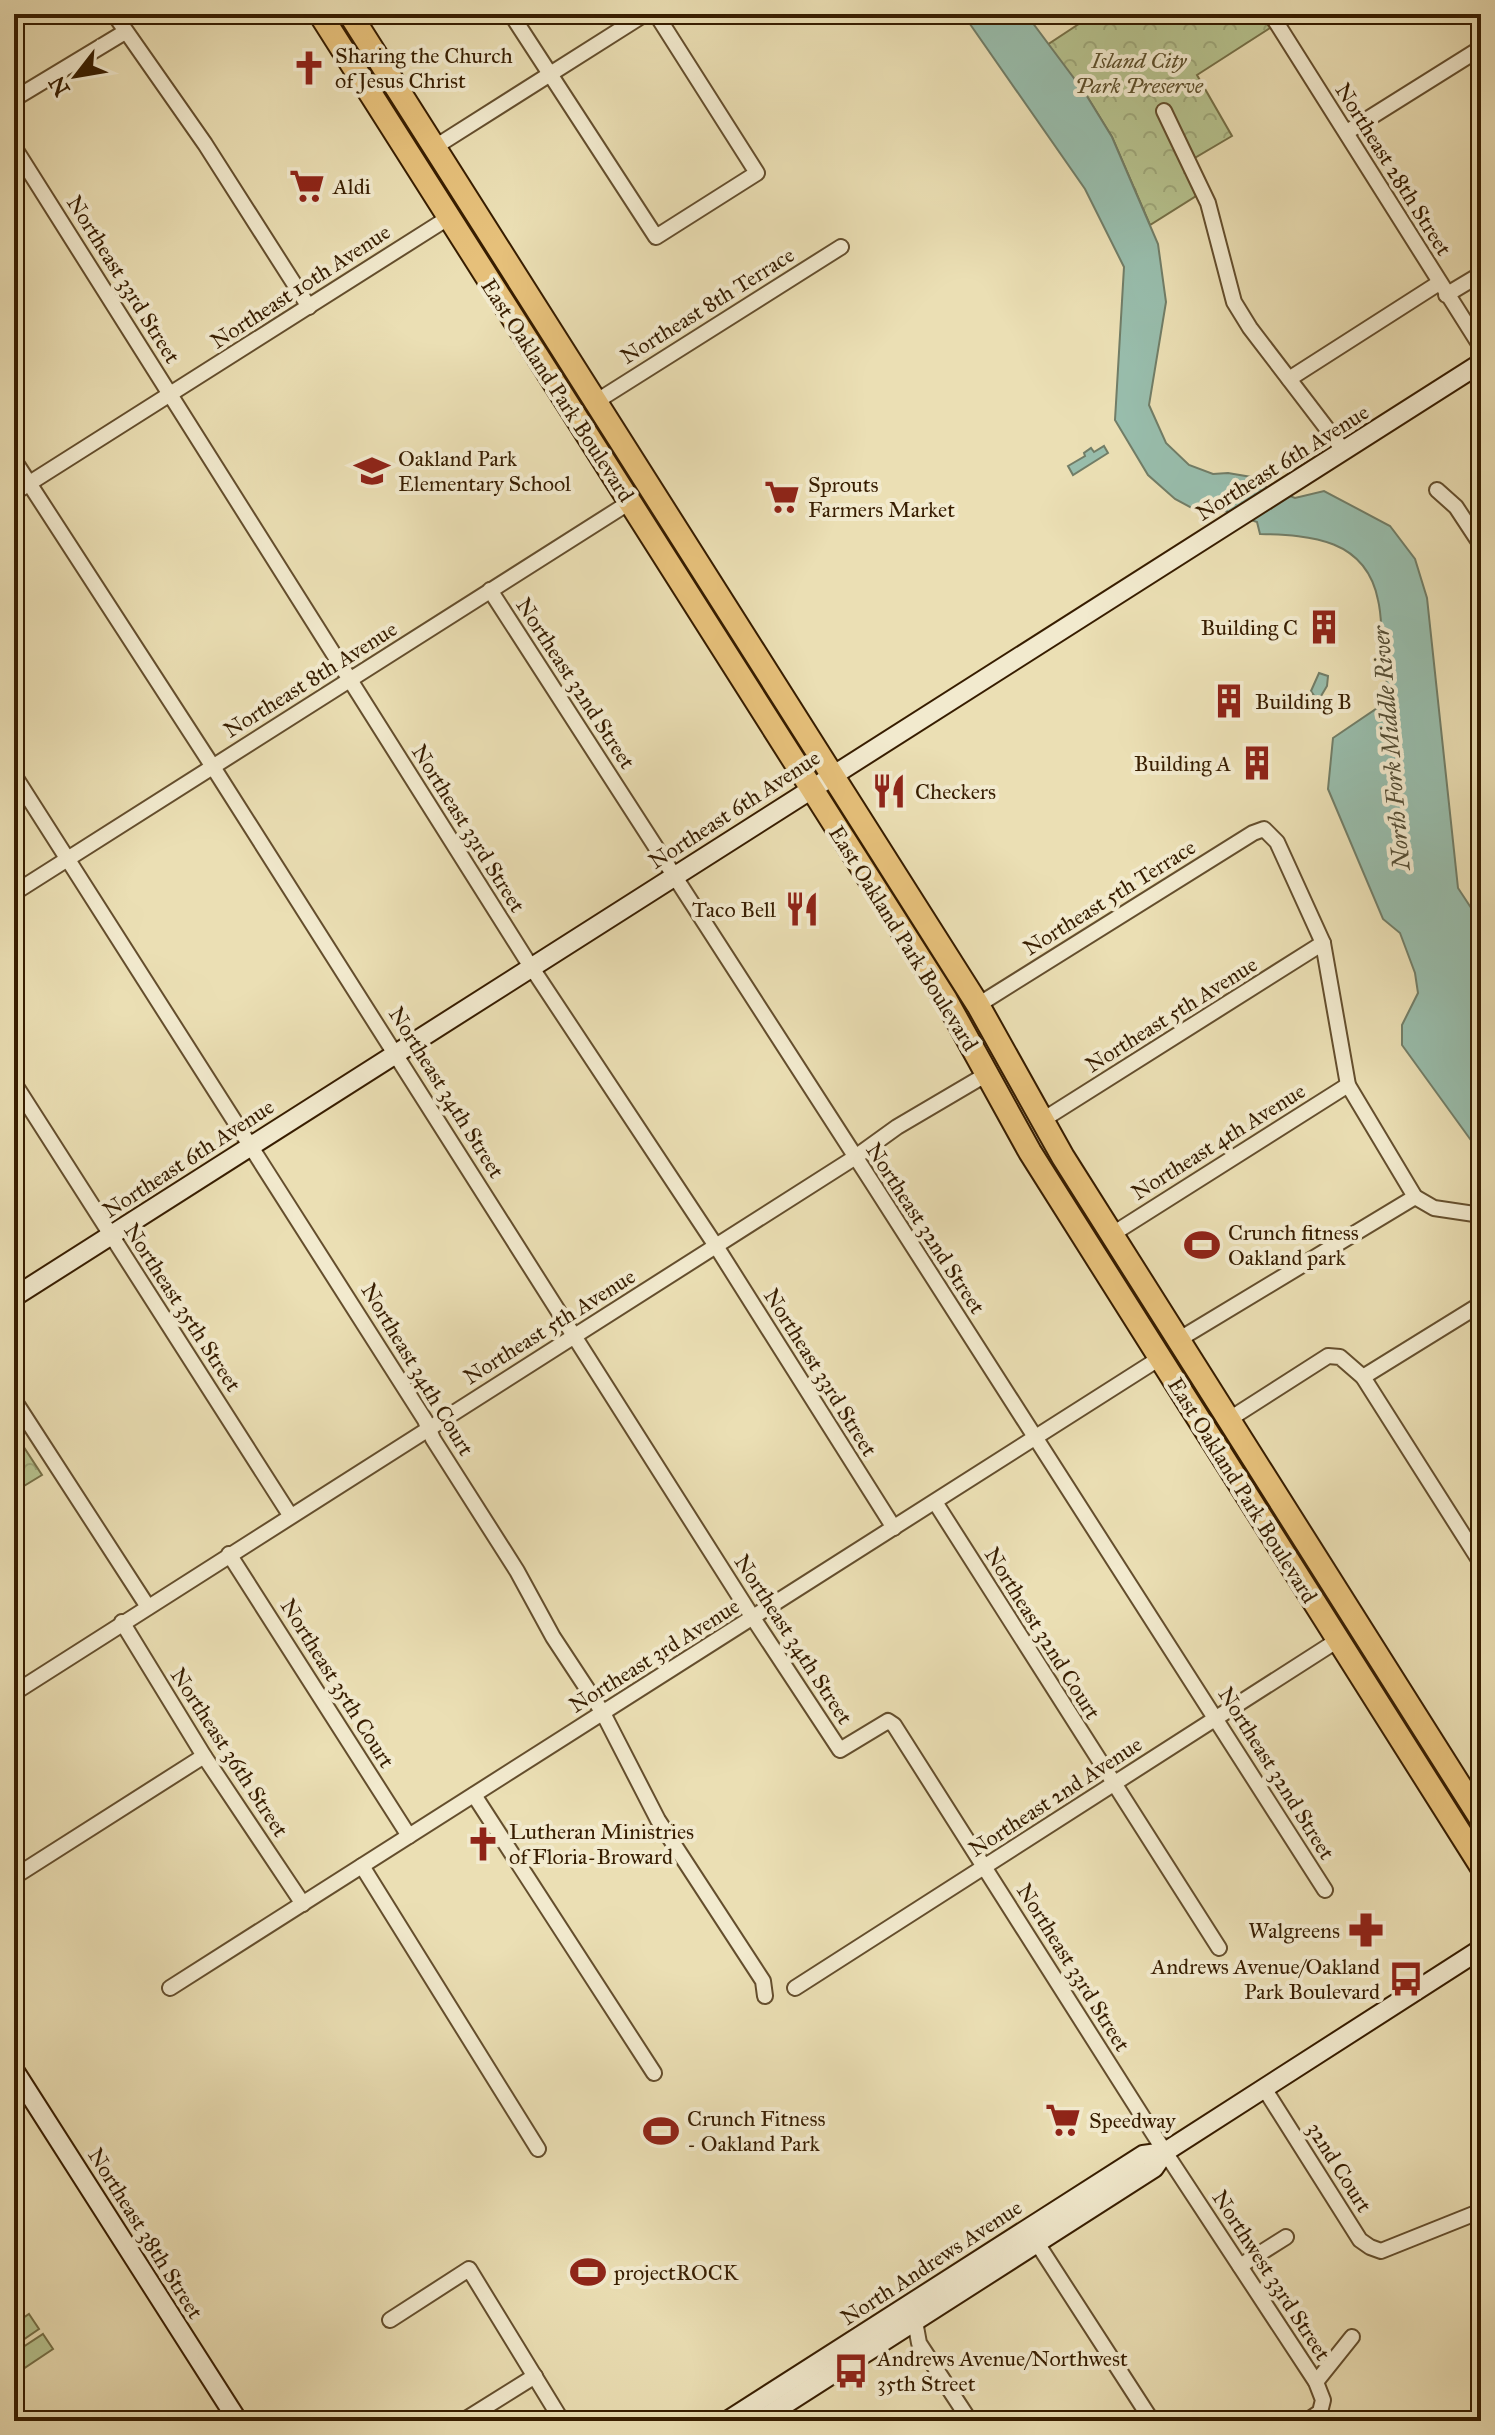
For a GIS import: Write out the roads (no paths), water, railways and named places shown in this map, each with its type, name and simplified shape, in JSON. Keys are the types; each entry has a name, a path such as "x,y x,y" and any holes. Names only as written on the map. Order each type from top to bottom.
{"main road":[{"name":"East Oakland Park Boulevard","path":"320,14 956,1017 1019,1134 1074,1223 1481,1866"},
{"name":"East Oakland Park Boulevard","path":"350,14 834,774 978,1005 1029,1101 1111,1235 1481,1819"},
{"path":"333,35 352,44 416,143 435,147"},
{"path":"448,218 458,217 470,224 516,294 522,301 538,309"},
{"path":"566,401 583,406 597,401"},
{"path":"597,451 609,446 617,447 632,456"},
{"path":"987,1074 1001,1076 1029,1101"},
{"path":"1074,1223 1092,1233 1111,1235"},
{"path":"1160,1358 1178,1359 1199,1374"},
{"path":"1284,1555 1301,1564 1312,1566 1320,1563"},
{"path":"1338,1640 1357,1641 1381,1660"}],"street":[{"path":"114,14 205,144 309,307"},
{"path":"511,14 656,237 757,173 656,14"},
{"path":"435,147 645,14"},
{"name":"Northeast 28th Street","path":"1271,14 1481,347"},
{"path":"14,99 125,32"},
{"path":"1347,132 1481,48"},
{"path":"1164,111 1208,203 1234,302 1344,451"},
{"name":"Northeast 33rd Street","path":"14,147 532,967 716,1246 894,1528"},
{"name":"Northeast 10th Avenue","path":"14,493 448,218"},
{"name":"Northeast 8th Terrace","path":"597,401 841,247"},
{"path":"1289,379 1443,289 1481,274"},
{"name":"Northeast 6th Avenue","path":"14,1297 1481,363"},
{"name":"Northeast 34th Street","path":"14,460 840,1750 877,1725 888,1721 894,1725"},
{"path":"1437,490 1476,526 1481,545"},
{"name":"Northeast 8th Avenue","path":"14,893 630,502"},
{"name":"Northeast 32nd Street","path":"490,590 1037,1437 1325,1890"},
{"name":"Northeast 34th Court","path":"14,775 355,1309 517,1571 553,1637 603,1713 658,1820 763,1981 765,1996"},
{"name":"Northeast 5th Terrace","path":"978,1005 1264,829 1277,842 1323,943"},
{"path":"1323,943 1348,1085 1415,1197 1434,1208 1481,1215"},
{"name":"Northeast 5th Avenue","path":"1041,1121 1323,943"},
{"name":"Northeast 5th Avenue","path":"14,1693 854,1158 897,1127 987,1074"},
{"name":"Northeast 35th Street","path":"14,1083 290,1515"},
{"name":"Northeast 4th Avenue","path":"1111,1235 1348,1085"},
{"path":"1178,1340 1415,1197"},
{"path":"1363,1377 1481,1304"},
{"path":"1228,1420 1328,1356 1340,1357 1363,1377 1481,1563"},
{"name":"Northeast 3rd Avenue","path":"170,1988 1160,1358"},
{"path":"14,1400 148,1607"},
{"name":"Northeast 32nd Court","path":"935,1502 1219,1948"},
{"name":"Northeast 35th Court","path":"229,1554 409,1836"},
{"name":"Northeast 36th Street","path":"122,1622 204,1756 303,1904"},
{"name":"Northeast 2nd Avenue","path":"795,1988 1338,1640"},
{"name":"Northeast 33rd Street","path":"894,1725 1165,2152"},
{"path":"14,1877 204,1756"},
{"path":"474,1795 654,2073"},
{"path":"362,1866 538,2149"},
{"name":"North Andrews Avenue","path":"727,2421 1037,2243 1154,2168 1165,2152 1481,1949"},
{"name":"Northeast 38th Street","path":"17,2085 226,2421"},
{"name":"Northeast 38th Street","path":"17,2085 238,2421"},
{"name":"32nd Court","path":"1264,2088 1360,2240 1370,2247 1381,2251 1481,2211"},
{"name":"North Andrews Avenue","path":"759,2421 784,2415 903,2319 1143,2155 1165,2152"},
{"name":"Northwest 33rd Street","path":"1165,2152 1316,2382 1323,2400 1320,2412 1307,2421"},
{"path":"1240,2266 1286,2237"},
{"path":"1037,2243 1152,2421"},
{"path":"390,2320 469,2269 562,2421"},
{"path":"903,2319 970,2421"},
{"path":"1316,2382 1352,2337"},
{"path":"463,2421 535,2376"}],"water":[{"name":"North Fork Middle River","path":"963,14 1026,14 1085,93 1112,137 1158,244 1166,302 1149,405 1166,443 1189,465 1213,474 1228,473 1263,479 1266,487 1295,498 1324,491 1390,526 1415,559 1427,598 1458,888 1481,923 1481,1148 1478,1150 1402,1045 1402,1025 1418,993 1415,973 1400,933 1383,919 1328,789 1333,738 1383,704 1385,696 1386,671 1380,614 1372,580 1362,564 1334,544 1298,536 1260,534 1257,522 1226,511 1205,515 1175,499 1148,475 1115,420 1124,267 1085,189"},
{"path":"1104,446 1108,453 1073,475 1068,466 1085,456 1084,453 1091,448 1094,452"},
{"path":"1319,673 1328,676 1327,686 1321,696 1315,697 1311,691"}],"place":[{"name":"Sharing the Church of Jesus Christ","path":"309,68"},
{"name":"Aldi","path":"307,186"},
{"name":"Oakland Park Elementary School","path":"372,471"},
{"name":"Sprouts Farmers Market","path":"782,497"},
{"name":"Building C","path":"1324,627"},
{"name":"Building B","path":"1229,701"},
{"name":"Building A","path":"1257,763"},
{"name":"Checkers","path":"889,791"},
{"name":"Taco Bell","path":"802,909"},
{"name":"Crunch fitness Oakland park","path":"1202,1245"},
{"name":"Lutheran Ministries of Floria-Broward","path":"483,1844"},
{"name":"Walgreens","path":"1366,1930"},
{"name":"Andrews Avenue/Oakland Park Boulevard","path":"1406,1979"},
{"name":"Speedway","path":"1063,2120"},
{"name":"Crunch Fitness - Oakland Park","path":"661,2131"},
{"name":"projectROCK","path":"588,2272"},
{"name":"Andrews Avenue/Northwest 35th Street","path":"851,2371"}],"park label":[{"name":"Island City Park Preserve","path":"1139,72"}]}
